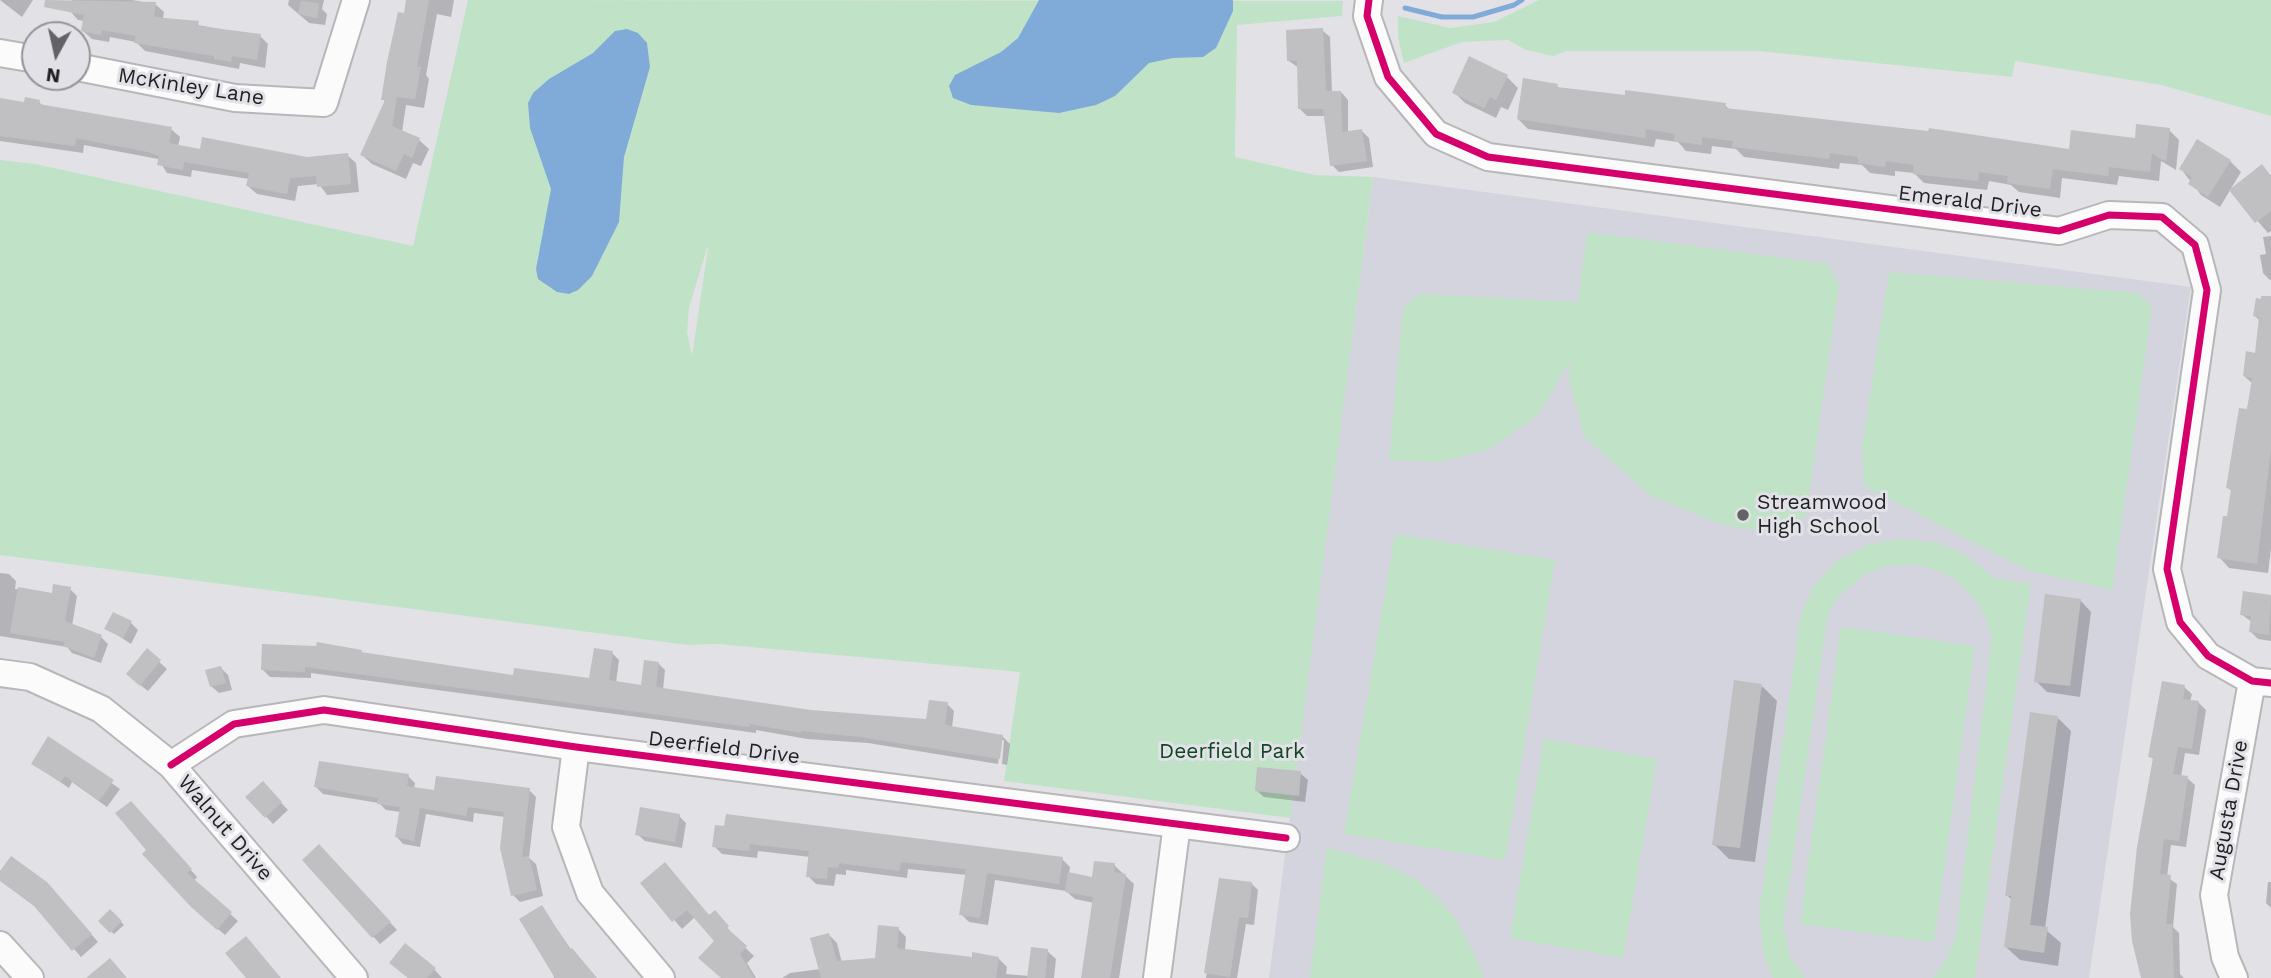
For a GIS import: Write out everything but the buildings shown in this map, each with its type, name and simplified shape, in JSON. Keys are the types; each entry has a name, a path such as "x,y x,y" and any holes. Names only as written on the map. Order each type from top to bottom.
{"street":[{"name":"McKinley Lane","path":"91,70 235,98 324,103 356,0"},
{"name":"Emerald Drive","path":"1369,0 1367,16 1388,77 1436,134 1488,157 2059,231 2109,215 2162,217 2195,246 2207,290 2167,569 2180,622 2208,656 2261,682"},
{"path":"0,53 21,57"},
{"name":"Walnut Drive","path":"0,673 30,677 102,709 171,765 354,978"},
{"name":"Augusta Drive","path":"2234,978 2225,957 2214,895 2261,682"},
{"name":"Deerfield Drive","path":"171,765 234,724 324,710 576,747 1286,838"},
{"path":"576,747 566,827 590,893 661,978"},
{"path":"1157,978 1177,824"},
{"path":"0,945 30,978"}],"shaded area":[{"name":"Streamwood High School","path":"1373,177 2191,287 2089,978 1269,978"}],"green space":[{"name":"Deerfield Park","path":"468,0 1343,1 1342,16 1237,25 1235,157 1315,175 1373,177 1290,818 1004,781 1020,672 718,644 688,645 0,555 0,160 35,164 413,246","holes":["708,248 692,356 687,332 689,308"]},
{"path":"1539,0 2271,0 2271,116 2161,85 2015,61 2012,77 1758,51 1566,51 1553,56 1526,50 1508,40 1462,42 1404,63 1398,37 1398,16 1450,28 1494,22"},
{"path":"1587,232 1828,264 1839,285 1806,515 1779,535 1720,524 1652,496 1585,438 1569,380 1570,361 1538,415 1490,449 1440,462 1389,460 1403,308 1420,294 1578,302"},
{"path":"1889,272 2138,293 2152,307 2112,590 2030,571 1864,486 1862,448"},
{"path":"1395,534 1555,560 1505,860 1344,834"},
{"path":"1902,539 1938,543 1963,554 1995,578 2031,584 1975,978 1933,978 1946,960 1956,935 1992,636 1980,605 1954,578 1932,568 1908,564 1884,567 1865,574 1838,597 1828,614 1783,925 1790,957 1805,978 1773,978 1764,956 1759,914 1801,613 1814,586 1837,561 1867,545"},
{"path":"1841,627 1975,646 1934,942 1800,924"},
{"path":"1544,739 1657,759 1623,958 1510,938"},
{"path":"1327,848 1388,865 1415,879 1439,899 1456,920 1479,963 1483,978 1310,978"}],"water":[{"path":"1039,0 1233,0 1233,11 1216,48 1203,57 1173,58 1149,63 1115,96 1096,105 1059,113 971,105 953,98 949,86 955,75 1001,52 1018,38"},
{"path":"627,29 638,33 647,43 650,67 624,157 619,222 592,276 578,290 569,294 557,292 538,279 536,269 551,189 530,128 528,103 533,93 549,79 593,53 615,31"}],"waterway":[{"path":"1405,8 1442,17 1473,17 1514,5 1522,0"}],"cycle path":[{"path":"1369,0 1367,16 1388,77 1436,134 1488,157 2059,231 2109,215 2162,217 2195,245 2207,290 2167,569 2180,622 2208,656 2252,681 2271,683"},
{"path":"171,765 234,724 324,710 576,747 1286,838"}],"place":[{"name":"Streamwood High School","path":"1743,515"}]}
